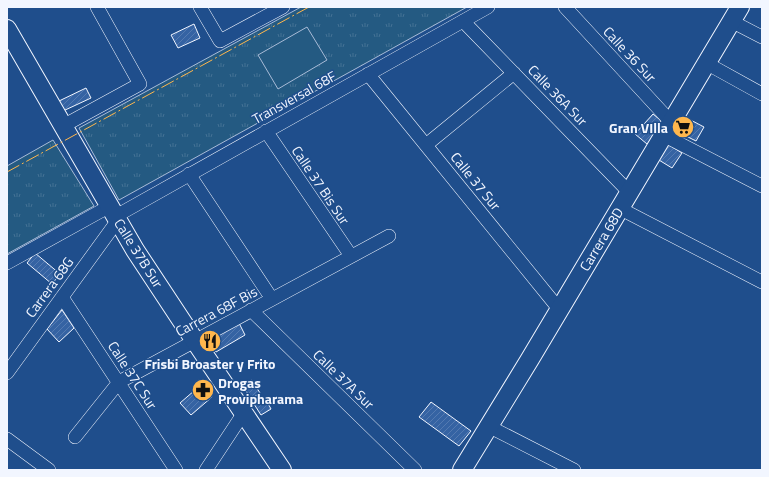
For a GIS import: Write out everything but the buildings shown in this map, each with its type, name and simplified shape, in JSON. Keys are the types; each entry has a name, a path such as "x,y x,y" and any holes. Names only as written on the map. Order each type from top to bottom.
{"street":[{"path":"63,126 140,84 97,7"},
{"path":"200,7 220,41 283,7"},
{"name":"Transversal 68F","path":"7,263 114,214 189,174 488,7"},
{"name":"Calle 36 Sur","path":"565,7 667,128 762,186"},
{"path":"736,14 762,37"},
{"name":"Carrera 68D","path":"462,470 736,14"},
{"name":"Calle 36A Sur","path":"463,21 629,192"},
{"name":"Calle 37B Sur","path":"7,29 135,250 243,414 282,470"},
{"path":"706,63 762,94"},
{"path":"426,145 514,73"},
{"name":"Calle 37 Sur","path":"368,74 559,309"},
{"name":"Calle 37 Bis Sur","path":"266,131 351,256"},
{"path":"189,174 272,299"},
{"path":"619,208 762,282"},
{"name":"Carrera 68G","path":"7,373 62,297 114,214"},
{"name":"Carrera 68F Bis","path":"75,437 119,382 389,236"},
{"name":"Calle 37C Sur","path":"62,297 176,470"},
{"name":"Calle 37A Sur","path":"251,310 414,470"},
{"path":"206,470 243,414"},
{"path":"488,426 574,470"},
{"path":"7,439 49,470"}],"green space":[{"path":"301,7 467,7 119,200 79,128"},
{"path":"307,27 327,60 278,89 258,55"},
{"path":"53,140 94,206 7,254 7,166"}],"power":[{"path":"7,172 309,7"}],"place":[{"name":"Gran VIlla","path":"683,127"},
{"name":"Frisbi Broaster y Frito","path":"210,341"},
{"name":"Drogas Provipharama","path":"203,390"}]}
